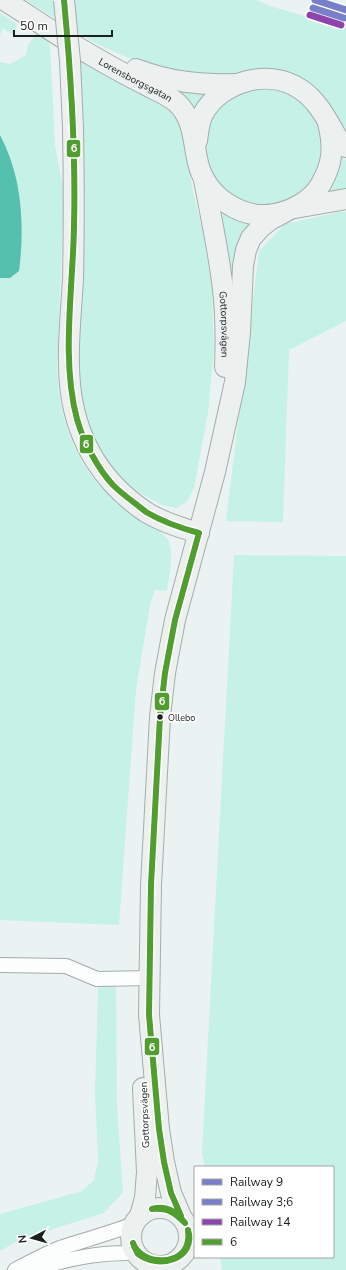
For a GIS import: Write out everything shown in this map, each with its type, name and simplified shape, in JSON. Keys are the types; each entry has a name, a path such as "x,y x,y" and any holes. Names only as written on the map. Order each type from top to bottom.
{"street":[{"name":"Lorensborgsgatan","path":"4,0 91,55 164,94 177,103 188,117 198,164 204,178 212,190 222,200 233,207 247,213 264,216 346,199"},
{"path":"64,0 70,61 73,128 74,226 69,345 71,393 77,420 82,438 97,466 121,492 146,512 172,525 199,533"},
{"name":"Lorensborgsgatan","path":"49,29 92,51 150,74 194,84 238,84"},
{"name":"Lorensborgsgatan","path":"196,151 197,137 202,115 217,96 238,84 253,79 266,78 293,84 302,90 314,101 340,142 346,147"},
{"name":"Lorensborgsgatan","path":"290,210 299,206 320,186 328,171 332,156 332,140 328,123"},
{"name":"Gottorpsvägen","path":"204,178 222,284 226,334 223,406 215,472"},
{"name":"Gottorpsvägen","path":"149,1015 143,1043 147,1172 145,1198 131,1234 131,1243 143,1262 155,1266 166,1266 175,1262 182,1263 188,1246 189,1234 187,1225 181,1216 171,1192 164,1162 159,1129 149,1015 151,885 160,717 165,673 175,620 215,472 235,382 240,332 243,266 246,250 251,238 261,227 270,220 290,210"},
{"path":"0,965 66,966 97,978 150,978"},
{"path":"15,1270 60,1248 116,1231 137,1220 151,1209 160,1208 172,1210 181,1216"},
{"path":"34,1270 68,1258 113,1252 143,1262"}],"shaded area":[{"path":"26,0 256,0 273,7 346,28 346,137 327,103 238,74 220,77 159,69 126,57 95,43"},
{"path":"0,13 17,24 14,36 3,28 0,35"},
{"path":"34,37 44,37 50,45 55,146 64,193 57,369 58,386 64,419 76,450 94,478 116,503 161,532 169,542 171,554 171,566 167,591 155,590 150,605 136,690 119,925 0,920 0,278 10,278 21,253 22,220 19,193 11,164 0,135 0,62 10,64 26,55 28,45"},
{"path":"79,61 146,96 170,111 181,125 185,142 193,192 204,236 212,289 214,350 208,412 194,488 187,502 176,508 162,505 134,490 117,474 103,456 85,424 78,385"},
{"path":"264,88 275,89 286,93 305,105 317,124 321,135 321,157 317,168 305,187 286,199 275,203 264,204 253,203 242,199 223,187 211,168 207,157 206,146 207,135 211,124 223,105 242,93 253,89"},
{"path":"167,89 207,95 194,112"},
{"path":"0,135 13,167 20,202 22,237 19,271 10,278 0,278"},
{"path":"339,156 346,160 346,190 325,194"},
{"path":"217,210 239,221 252,223 233,325"},
{"path":"339,212 346,212 346,321 289,350 283,522 226,521 259,251 285,224"},
{"path":"234,555 346,556 346,1270 222,1270 220,1258 334,1258 334,1166 205,1166 202,1152"},
{"path":"116,985 117,1107 123,1192 104,1213 21,1239 0,1251 0,1214 82,1191 94,1180 98,1161 95,1093 98,988"}],"rail line":[{"name":"9","path":"315,0 346,10"},
{"name":"3;6","path":"313,8 344,18"},
{"name":"14","path":"310,15 341,25"}],"transit line":[{"name":"6","path":"64,0 74,141 74,226 69,348 72,396 77,419 92,454 102,471 117,489 152,516 199,533"},
{"name":"6","path":"181,1216 171,1193 159,1129 149,1015 151,885 160,717 165,673 175,620 199,533"},
{"name":"6","path":"152,1209 162,1208 170,1210 178,1215 185,1223"},
{"name":"6","path":"152,1209 167,1210 185,1223"},
{"name":"6","path":"133,1243 138,1251 145,1256 153,1259 171,1259 179,1255 185,1249 188,1239 188,1230"},
{"name":"6","path":"133,1243 138,1254 146,1259 156,1261 174,1259 181,1255 187,1248 189,1240 188,1230"}],"place":[{"name":"Ollebo","path":"160,717"}]}
